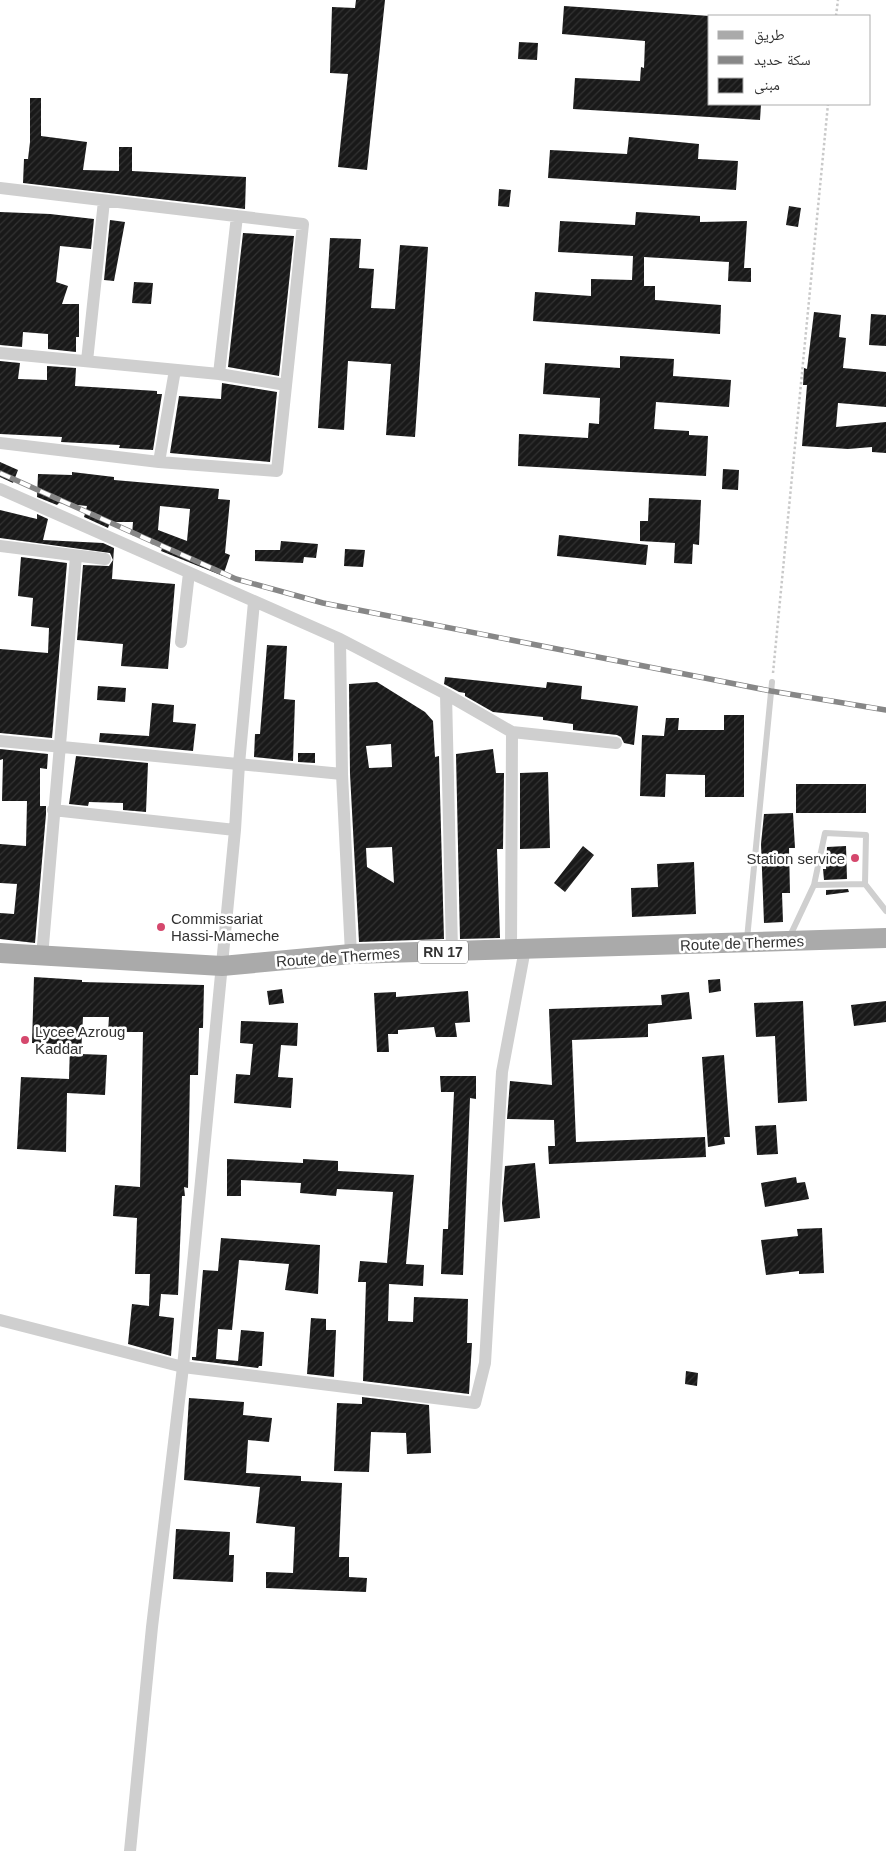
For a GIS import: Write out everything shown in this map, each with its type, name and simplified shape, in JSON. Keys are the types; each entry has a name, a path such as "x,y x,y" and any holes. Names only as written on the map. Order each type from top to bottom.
{"main road":[{"name":"Route de Thermes","path":"0,953 42,957 222,966 351,954 886,938"}],"street":[{"path":"0,188 303,224 278,471 159,462 0,443"},
{"path":"87,361 104,201"},
{"path":"219,374 237,216"},
{"path":"0,353 219,374 286,385"},
{"path":"159,462 175,370"},
{"path":"0,489 340,639 446,694 512,732 616,743"},
{"path":"0,546 104,559"},
{"path":"42,957 76,556"},
{"path":"181,642 189,573"},
{"path":"130,1851 152,1627 183,1367 235,830 254,602"},
{"path":"340,639 342,774 351,954"},
{"path":"446,694 452,951"},
{"path":"0,1320 183,1367 475,1403 485,1363 502,1072 518,949 512,732"},
{"path":"0,741 342,774"},
{"path":"53,810 235,830"}],"lane":[{"path":"747,943 772,682"},
{"path":"788,941 814,885 826,833 866,835 865,884 886,911"},
{"path":"814,885 865,884"}],"path":[{"path":"836,15 838,0"},
{"path":"772,682 828,105"}],"building":[{"path":"356,0 385,0 367,170 338,167 348,74 330,73 332,7 355,8"},
{"path":"564,6 708,16 708,105 761,105 760,120 573,109 575,78 640,81 641,67 644,68 645,41 562,34"},
{"path":"519,42 538,43 537,60 518,59"},
{"path":"30,98 41,98 41,136 87,142 83,170 119,171 119,147 132,147 132,171 246,177 245,209 23,183 24,159 28,159 30,142"},
{"path":"629,137 699,144 698,159 738,161 736,190 548,178 550,150 627,154"},
{"path":"499,189 511,190 509,207 498,206"},
{"path":"789,206 801,208 798,227 786,225"},
{"path":"0,212 50,214 94,219 91,249 60,246 56,282 68,286 62,304 79,304 79,337 76,337 76,352 48,349 48,334 23,332 22,347 0,345"},
{"path":"636,212 700,216 700,222 747,221 744,268 751,268 751,282 728,281 729,262 644,257 644,286 655,286 655,300 721,305 720,334 533,321 535,292 591,296 591,279 632,280 633,256 558,252 560,221 635,225"},
{"path":"110,220 125,222 114,281 104,280"},
{"path":"243,233 294,236 279,376 228,367"},
{"path":"330,238 361,239 359,268 374,269 371,308 395,309 400,245 428,247 415,437 386,435 391,364 348,361 344,430 318,428"},
{"path":"134,282 153,283 151,304 132,303"},
{"path":"814,312 841,315 839,337 846,338 843,368 886,372 886,407 838,403 836,427 886,422 886,453 872,452 872,447 848,449 802,446 807,385 803,385 804,368 807,369"},
{"path":"871,314 886,315 886,346 869,345"},
{"path":"620,356 674,359 673,376 731,380 729,407 656,402 654,429 689,431 689,435 708,436 706,476 518,466 519,434 588,438 589,423 599,424 600,398 543,394 545,363 620,368"},
{"path":"0,361 20,363 18,379 47,380 47,366 76,368 75,386 157,391 157,394 162,394 153,450 119,448 120,445 61,442 62,437 0,434"},
{"path":"222,383 277,392 270,462 170,453 179,396 221,399"},
{"path":"0,462 18,470 13,483 0,477"},
{"path":"723,469 739,470 738,490 722,489"},
{"path":"72,472 114,477 114,480 219,489 218,499 230,500 225,553 230,555 223,576 161,551 163,546 151,544 151,541 132,535 133,522 110,522 108,528 84,517 87,506 59,503 57,505 37,497 38,474 72,475","holes":["160,506 190,509 187,541 158,530"]},
{"path":"649,498 701,500 699,545 693,544 692,564 674,563 675,543 640,541 640,521 648,521"},
{"path":"0,510 37,519 37,514 48,519 43,540 103,543 114,548 112,579 175,584 168,669 121,666 123,644 77,640 83,565 109,566 113,560 110,553 0,538"},
{"path":"559,535 648,545 646,565 557,556"},
{"path":"281,541 318,544 316,558 304,557 303,563 255,561 255,550 280,550"},
{"path":"345,549 365,550 363,567 344,566"},
{"path":"21,557 67,563 52,738 0,733 0,649 48,653 49,628 31,626 33,598 18,596"},
{"path":"267,645 287,646 284,699 295,700 293,761 254,757 255,734 260,734"},
{"path":"445,677 546,688 547,682 582,686 581,699 638,706 634,745 624,743 621,737 617,735 573,730 573,724 543,720 543,717 493,712 465,696 465,693 444,684"},
{"path":"377,682 425,712 433,721 435,757 439,756 444,939 359,942 350,774 349,684","holes":["391,744 392,767 369,768 366,746","392,847 394,883 367,867 366,848"]},
{"path":"98,686 126,688 125,702 97,700"},
{"path":"152,703 174,705 173,722 196,724 193,751 99,742 100,733 149,736"},
{"path":"724,715 744,715 744,797 705,797 705,775 666,774 665,797 640,796 642,735 664,736 666,718 679,718 678,730 724,730"},
{"path":"0,749 48,754 47,769 40,768 40,806 46,806 46,814 35,943 0,939 0,913 14,914 17,884 0,883 0,844 26,846 27,801 2,801 3,759 0,760"},
{"path":"493,749 496,773 504,773 503,849 497,849 500,938 460,939 456,754"},
{"path":"298,753 315,753 315,763 298,762"},
{"path":"76,756 148,763 146,812 123,810 123,803 89,802 88,806 69,804"},
{"path":"548,772 550,848 520,849 520,773"},
{"path":"796,784 866,784 866,813 796,813"},
{"path":"793,813 795,848 789,848 790,893 782,893 783,922 764,923 761,844 764,814"},
{"path":"583,846 594,855 565,892 554,883"},
{"path":"846,846 847,879 824,880 823,869 826,869 827,847"},
{"path":"694,862 696,914 632,917 631,888 658,887 657,864"},
{"path":"848,889 849,892 826,895 826,890"},
{"path":"34,977 82,980 82,982 204,985 203,1028 199,1028 198,1075 190,1075 188,1188 184,1187 185,1196 182,1196 178,1295 161,1294 159,1316 174,1318 171,1356 128,1344 132,1304 149,1306 150,1274 135,1274 137,1218 113,1216 115,1185 140,1187 143,1032 108,1032 109,1017 83,1017 81,1054 107,1055 105,1095 67,1093 66,1152 17,1149 21,1077 69,1079 70,1045 32,1043"},
{"path":"720,979 721,991 709,993 708,980"},
{"path":"282,989 284,1003 269,1005 267,991"},
{"path":"468,991 470,1022 455,1023 457,1037 436,1037 434,1027 398,1030 398,1034 388,1034 389,1052 377,1052 374,993 396,992 396,997"},
{"path":"689,992 692,1019 648,1024 648,1037 572,1040 576,1142 705,1137 706,1157 549,1164 548,1146 555,1146 554,1120 507,1119 510,1081 552,1085 549,1009 662,1005 661,995"},
{"path":"803,1001 807,1101 778,1103 775,1036 756,1037 754,1003"},
{"path":"886,1001 886,1022 854,1026 851,1005"},
{"path":"241,1021 298,1023 297,1046 281,1045 278,1077 293,1078 291,1108 234,1103 236,1074 250,1075 253,1044 240,1043"},
{"path":"724,1055 730,1137 724,1137 725,1144 708,1147 702,1057"},
{"path":"440,1076 476,1076 476,1099 470,1098 463,1275 441,1274 443,1229 448,1229 454,1092 441,1092"},
{"path":"776,1125 778,1154 757,1155 755,1126"},
{"path":"227,1159 303,1163 303,1159 338,1161 338,1171 414,1175 406,1264 424,1265 423,1286 389,1284 388,1321 413,1322 414,1297 468,1299 467,1343 472,1343 469,1394 363,1381 366,1282 358,1282 360,1261 387,1263 393,1192 337,1189 336,1196 300,1193 301,1183 241,1180 241,1196 227,1196"},
{"path":"535,1163 540,1218 504,1222 502,1203 505,1166"},
{"path":"796,1177 797,1183 805,1182 809,1199 765,1207 761,1183"},
{"path":"822,1228 824,1273 799,1274 799,1271 766,1275 761,1240 798,1236 797,1229"},
{"path":"221,1238 320,1245 318,1294 285,1290 289,1264 239,1260 232,1330 218,1329 216,1359 238,1361 241,1330 264,1332 262,1366 258,1368 192,1360 192,1357 196,1357 203,1270 218,1271"},
{"path":"311,1318 326,1319 326,1330 336,1330 334,1377 307,1374"},
{"path":"686,1371 698,1373 697,1386 685,1384"},
{"path":"362,1397 429,1405 431,1453 407,1454 406,1433 371,1432 369,1472 334,1471 337,1403 362,1404"},
{"path":"189,1398 244,1402 243,1415 272,1418 269,1442 248,1440 246,1473 301,1476 301,1481 342,1483 339,1557 349,1557 349,1577 367,1578 366,1592 266,1588 266,1572 293,1573 295,1527 256,1523 260,1487 184,1480"},
{"path":"176,1529 230,1532 229,1555 234,1555 233,1582 173,1579"}],"railway":[{"path":"0,473 236,579 323,603 771,691 886,710"}],"place":[{"name":"Station service","path":"855,858"},
{"name":"Commissariat Hassi-Mameche","path":"161,927"},
{"name":"Lycee Azroug Kaddar","path":"25,1040"}]}
